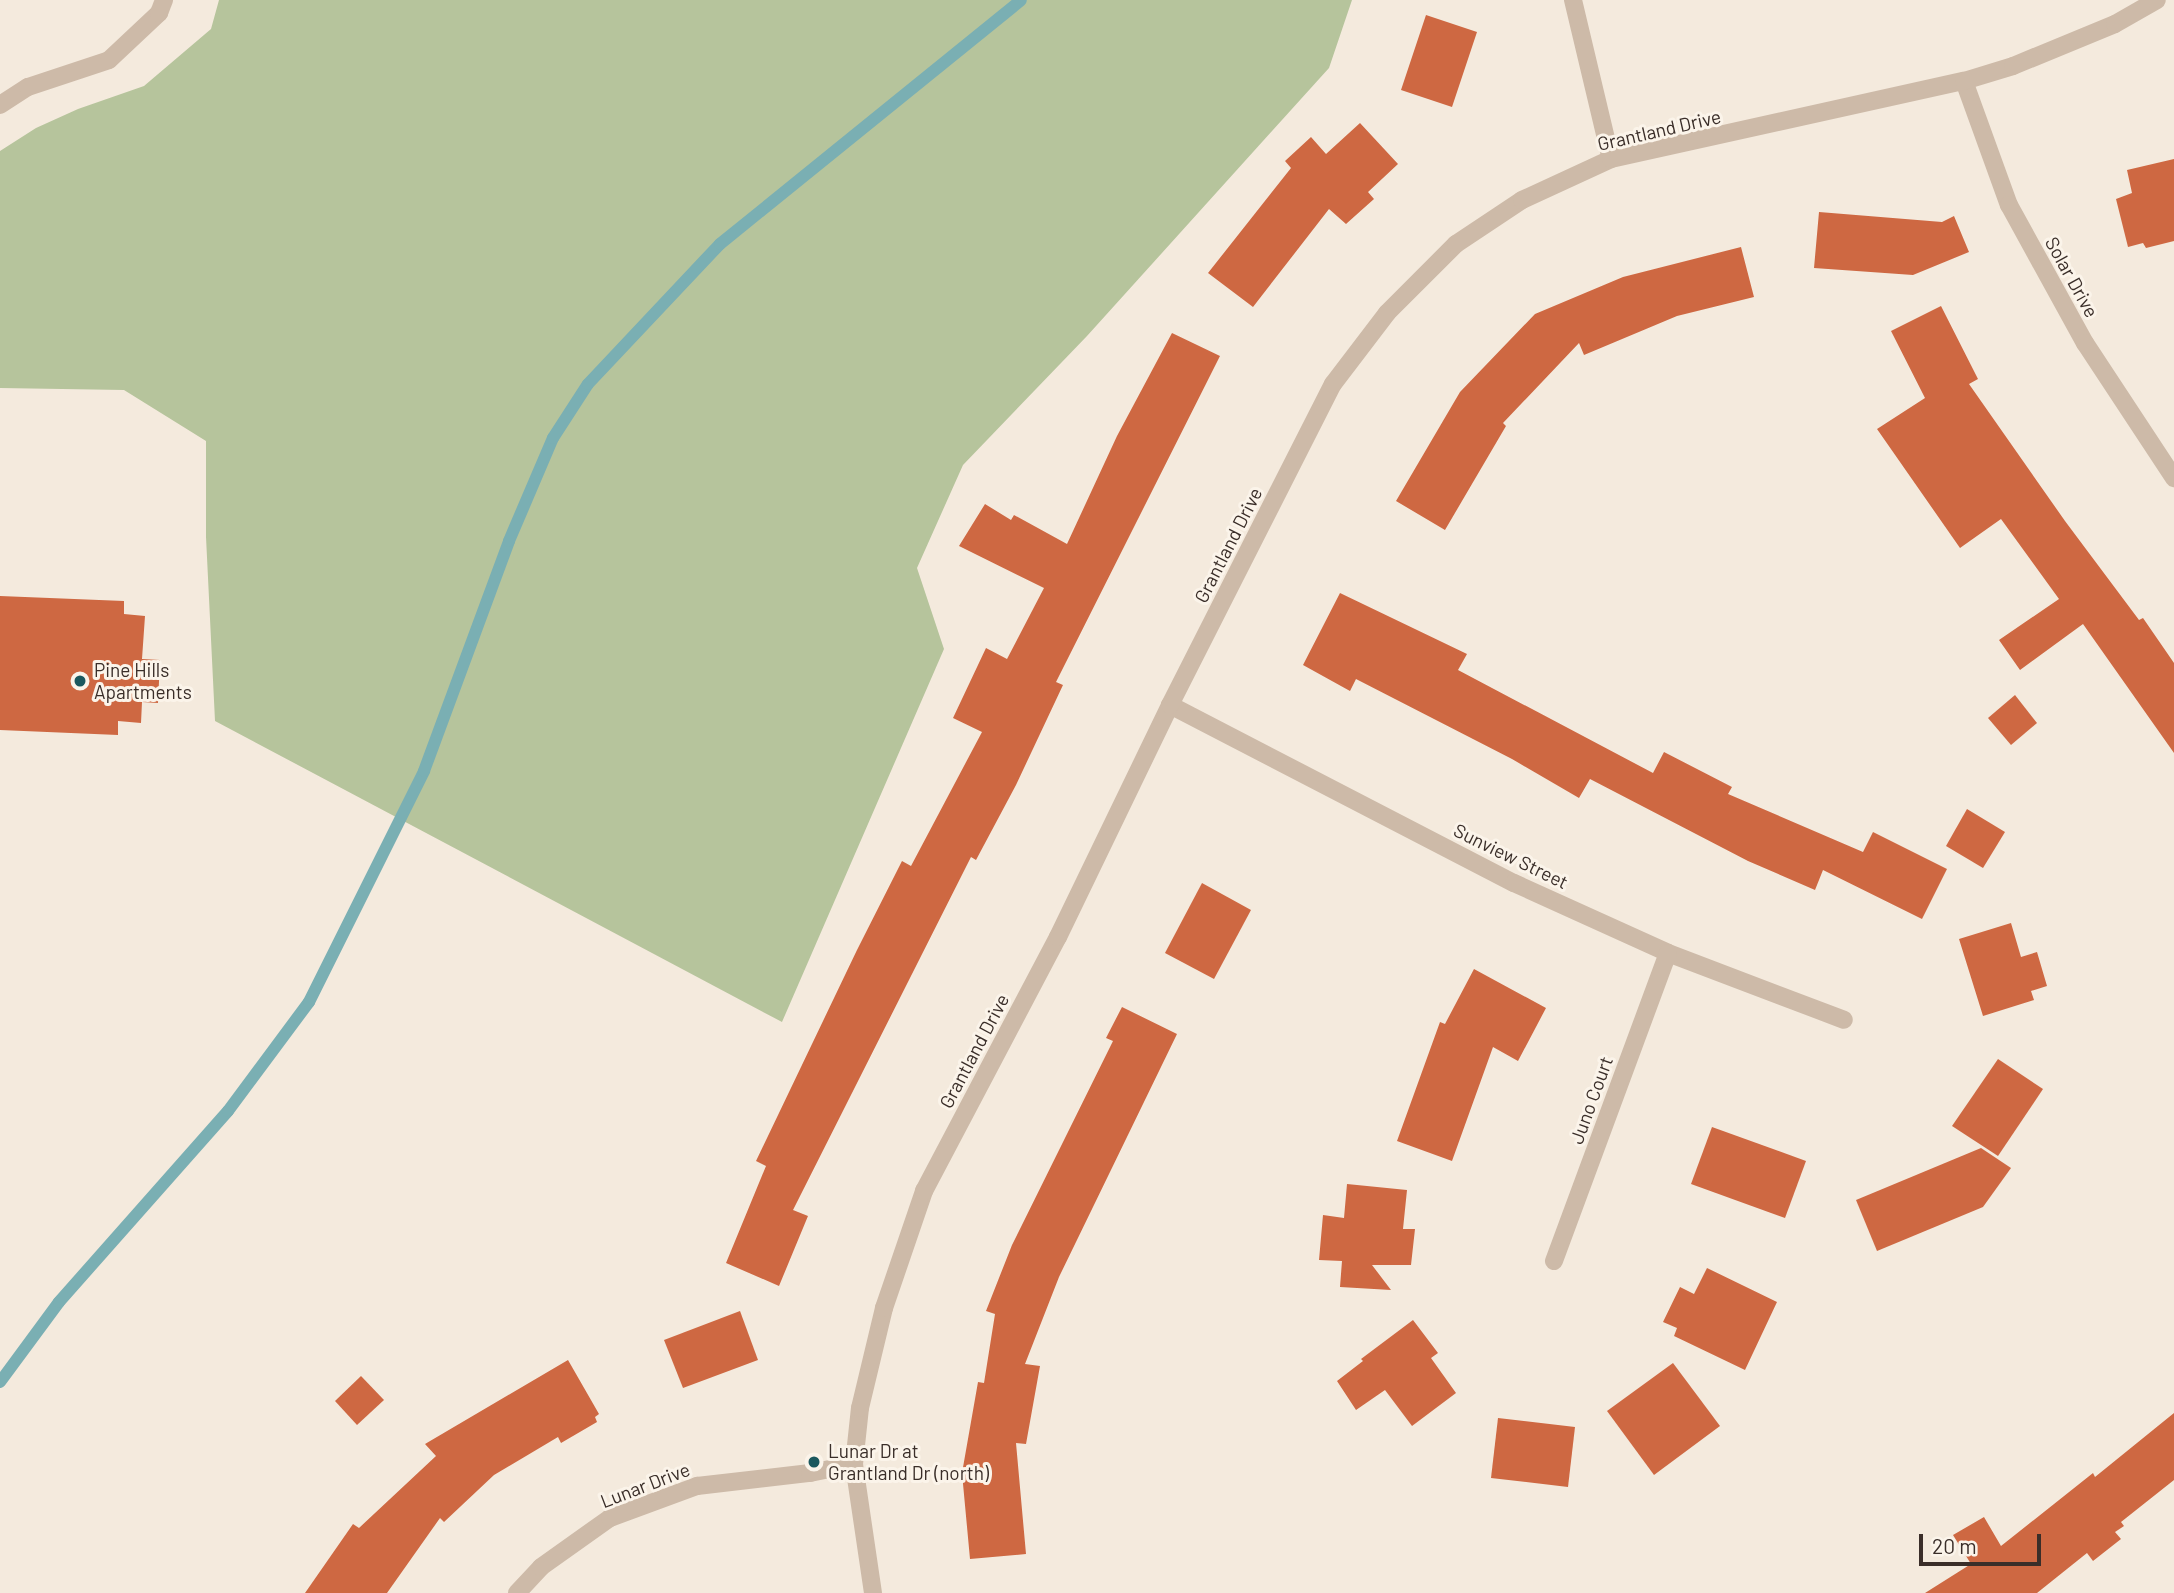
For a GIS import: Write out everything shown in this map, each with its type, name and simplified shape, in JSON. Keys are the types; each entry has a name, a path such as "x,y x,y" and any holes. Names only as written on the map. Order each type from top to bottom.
{"street":[{"path":"0,105 28,87 109,60 159,13 164,0"},
{"path":"1573,0 1612,159"},
{"name":"Grantland Drive","path":"873,1593 855,1464 860,1408 884,1308 924,1191 1058,937 1170,705 1332,384 1387,313 1455,244 1521,200 1612,159 1964,81 2013,66 2115,24 2157,0"},
{"name":"Solar Drive","path":"1964,81 2008,205 2085,342 2174,478"},
{"name":"Sunview Street","path":"1170,705 1514,883 1668,953 1844,1020"},
{"name":"Juno Court","path":"1554,1261 1668,953"},
{"name":"Lunar Drive","path":"516,1593 541,1567 610,1518 697,1486 810,1473 855,1464"}],"green space":[{"path":"219,0 1352,0 1329,68 1087,336 963,465 917,568 944,649 782,1022 215,721 206,537 206,441 124,390 0,388 0,151 36,128 78,109 144,86 211,29"}],"building":[{"path":"1426,15 1477,32 1452,107 1401,90"},
{"path":"1360,123 1398,164 1368,192 1374,199 1346,224 1329,209 1253,307 1208,273 1291,168 1285,161 1311,137 1326,154"},
{"path":"2174,159 2174,241 2146,248 2143,243 2128,247 2116,199 2132,193 2127,170"},
{"path":"1819,212 1942,222 1954,216 1969,252 1913,275 1814,268"},
{"path":"1741,247 1754,297 1677,316 1584,355 1579,343 1503,423 1506,426 1445,530 1396,501 1460,392 1535,314 1623,277"},
{"path":"1941,306 1978,379 1969,384 2065,521 2139,620 2143,618 2174,663 2174,753 2083,624 2020,670 1999,640 2059,599 2001,519 1960,548 1877,429 1925,398 1891,331"},
{"path":"1172,333 1220,356 1056,682 1063,685 1016,785 976,860 971,857 793,1210 808,1216 779,1286 726,1263 766,1166 756,1161 857,950 902,861 911,866 982,732 953,718 986,648 1007,659 1044,588 959,546 985,504 1011,520 1014,515 1067,544 1117,436"},
{"path":"1340,593 1467,654 1458,670 1653,773 1664,752 1732,787 1728,794 1863,852 1873,832 1947,869 1922,919 1823,870 1815,890 1748,861 1590,779 1579,798 1512,759 1356,679 1350,691 1303,665"},
{"name":"Pine Hills Apartments","path":"0,596 124,601 124,614 145,616 142,659 160,660 158,703 142,702 141,723 118,721 118,735 0,730"},
{"path":"2015,695 2037,723 2011,745 1988,718"},
{"path":"1967,809 2005,832 1983,868 1946,846"},
{"path":"1202,883 1251,910 1214,979 1165,953"},
{"path":"2011,923 2021,957 2037,952 2047,986 2031,991 2034,1000 1983,1016 1959,939"},
{"path":"1474,969 1546,1008 1518,1061 1493,1047 1452,1161 1397,1141 1440,1022 1445,1024"},
{"path":"1122,1007 1177,1034 1059,1277 1025,1364 1040,1366 1026,1444 1016,1443 1026,1554 970,1559 962,1473 978,1382 984,1383 995,1314 986,1311 1012,1245 1113,1041 1106,1038"},
{"path":"1998,1059 2043,1089 1998,1156 1952,1126"},
{"path":"1712,1127 1806,1161 1785,1218 1691,1184"},
{"path":"1981,1148 2011,1168 1983,1207 1877,1251 1856,1200"},
{"path":"1347,1184 1407,1190 1403,1229 1415,1229 1411,1265 1372,1265 1391,1290 1340,1287 1342,1261 1319,1260 1323,1215 1344,1218"},
{"path":"1707,1268 1777,1302 1745,1370 1674,1336 1677,1328 1663,1322 1680,1287 1694,1294"},
{"path":"740,1311 758,1360 683,1388 664,1340"},
{"path":"1413,1320 1438,1353 1431,1358 1456,1393 1412,1426 1385,1390 1356,1410 1337,1381 1363,1361 1361,1359"},
{"path":"568,1360 599,1414 595,1417 597,1422 561,1443 558,1437 494,1475 444,1522 440,1518 387,1593 305,1593 353,1524 359,1528 436,1456 425,1444"},
{"path":"1673,1363 1720,1426 1654,1475 1607,1411"},
{"path":"361,1376 384,1400 357,1425 335,1401"},
{"path":"2174,1413 2174,1480 2121,1522 2124,1526 2115,1532 2121,1539 2093,1561 2087,1553 2037,1593 1925,1593 1971,1564 1953,1535 1984,1517 2001,1546 2093,1473 2095,1477"},
{"path":"1498,1418 1575,1427 1568,1487 1491,1478"}],"waterway":[{"path":"0,1382 59,1302 228,1111 309,1002 424,771 509,541 553,438 588,384 720,244 1021,0"}],"place":[{"name":"Pine Hills Apartments","path":"80,681"},
{"name":"Lunar Dr at Grantland Dr (north)","path":"814,1462"}]}
